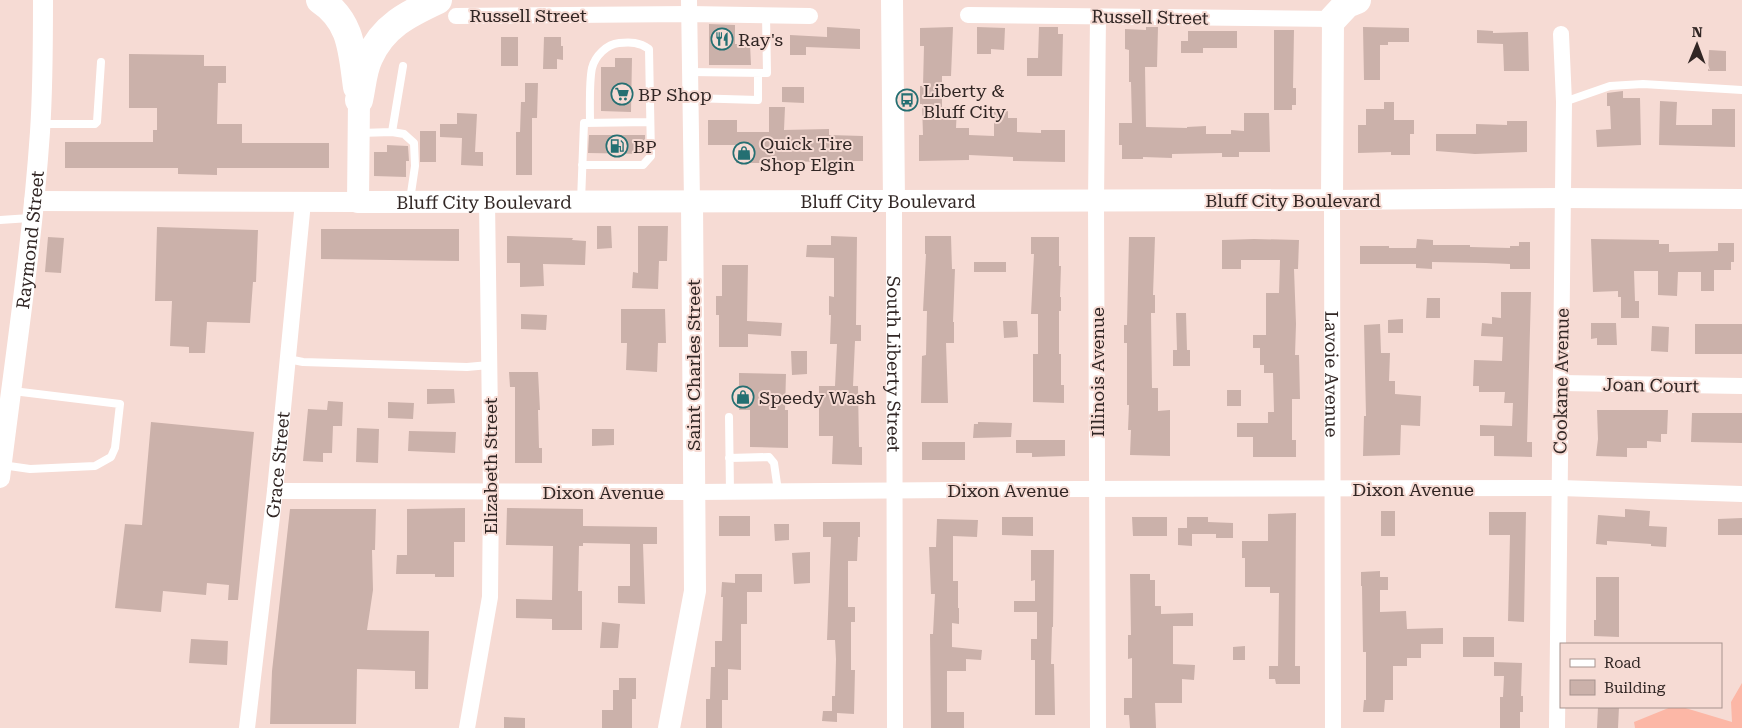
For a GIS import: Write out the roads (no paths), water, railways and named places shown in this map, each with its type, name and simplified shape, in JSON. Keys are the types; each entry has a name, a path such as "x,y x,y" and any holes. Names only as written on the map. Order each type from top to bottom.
{"highway":[{"path":"320,0 333,8 345,26 352,48 359,100"},
{"path":"1333,19 1348,4 1357,0"},
{"path":"359,100 368,59 386,31 410,13 447,8"}],"main road":[{"name":"South Liberty Street","path":"892,0 894,202"},
{"name":"Lavoie Avenue","path":"1332,200 1333,19"},
{"path":"358,202 359,100"},
{"name":"Bluff City Boulevard","path":"358,202 1332,200"},
{"name":"Saint Charles Street","path":"669,728 695,591 692,202"}],"street":[{"name":"Raymond Street","path":"1,471 33,209 41,124 43,72 42,0"},
{"name":"Russell Street","path":"447,8 689,7 766,15 810,16"},
{"name":"Saint Charles Street","path":"689,7 692,202"},
{"name":"Russell Street","path":"968,15 1333,19"},
{"name":"Illinois Avenue","path":"1098,16 1096,201 1098,728"},
{"name":"Cookane Avenue","path":"1558,728 1564,102 1562,34"},
{"name":"Bluff City Boulevard","path":"1332,200 1742,198"},
{"name":"Lavoie Avenue","path":"1332,200 1334,728"},
{"name":"Elizabeth Street","path":"466,728 490,598 491,491 487,201"},
{"name":"Grace Street","path":"247,728 275,491 303,202"},
{"name":"Bluff City Boulevard","path":"33,209 358,202"},
{"name":"South Liberty Street","path":"894,202 895,728"},
{"name":"Joan Court","path":"1561,384 1742,386"},
{"name":"Dixon Avenue","path":"275,491 730,492 1560,488 1742,494"}],"lane":[{"path":"690,72 767,73 766,15"},
{"path":"582,165 643,165 650,156 649,49 641,44 632,42 615,43 601,51 592,67 590,123"},
{"path":"41,124 94,124 97,122 101,62"},
{"path":"392,132 403,66"},
{"path":"690,98 758,100 758,73"},
{"path":"1564,102 1610,86 1643,84 1742,90"},
{"path":"581,202 584,123 650,122"},
{"path":"358,133 392,132 404,134 414,143 415,166 410,202"},
{"path":"0,220 33,209"},
{"path":"288,360 467,367 489,365"},
{"path":"1,471 95,466 111,457 115,448 120,404 11,391"},
{"path":"729,417 730,492"},
{"path":"729,458 769,457 774,463 778,491"}],"place":[{"name":"Ray's","path":"722,39"},
{"name":"BP Shop","path":"622,94"},
{"name":"Liberty & Bluff City","path":"907,100"},
{"name":"BP","path":"617,146"},
{"name":"Quick Tire Shop Elgin","path":"744,153"},
{"name":"Speedy Wash","path":"743,397"}]}
